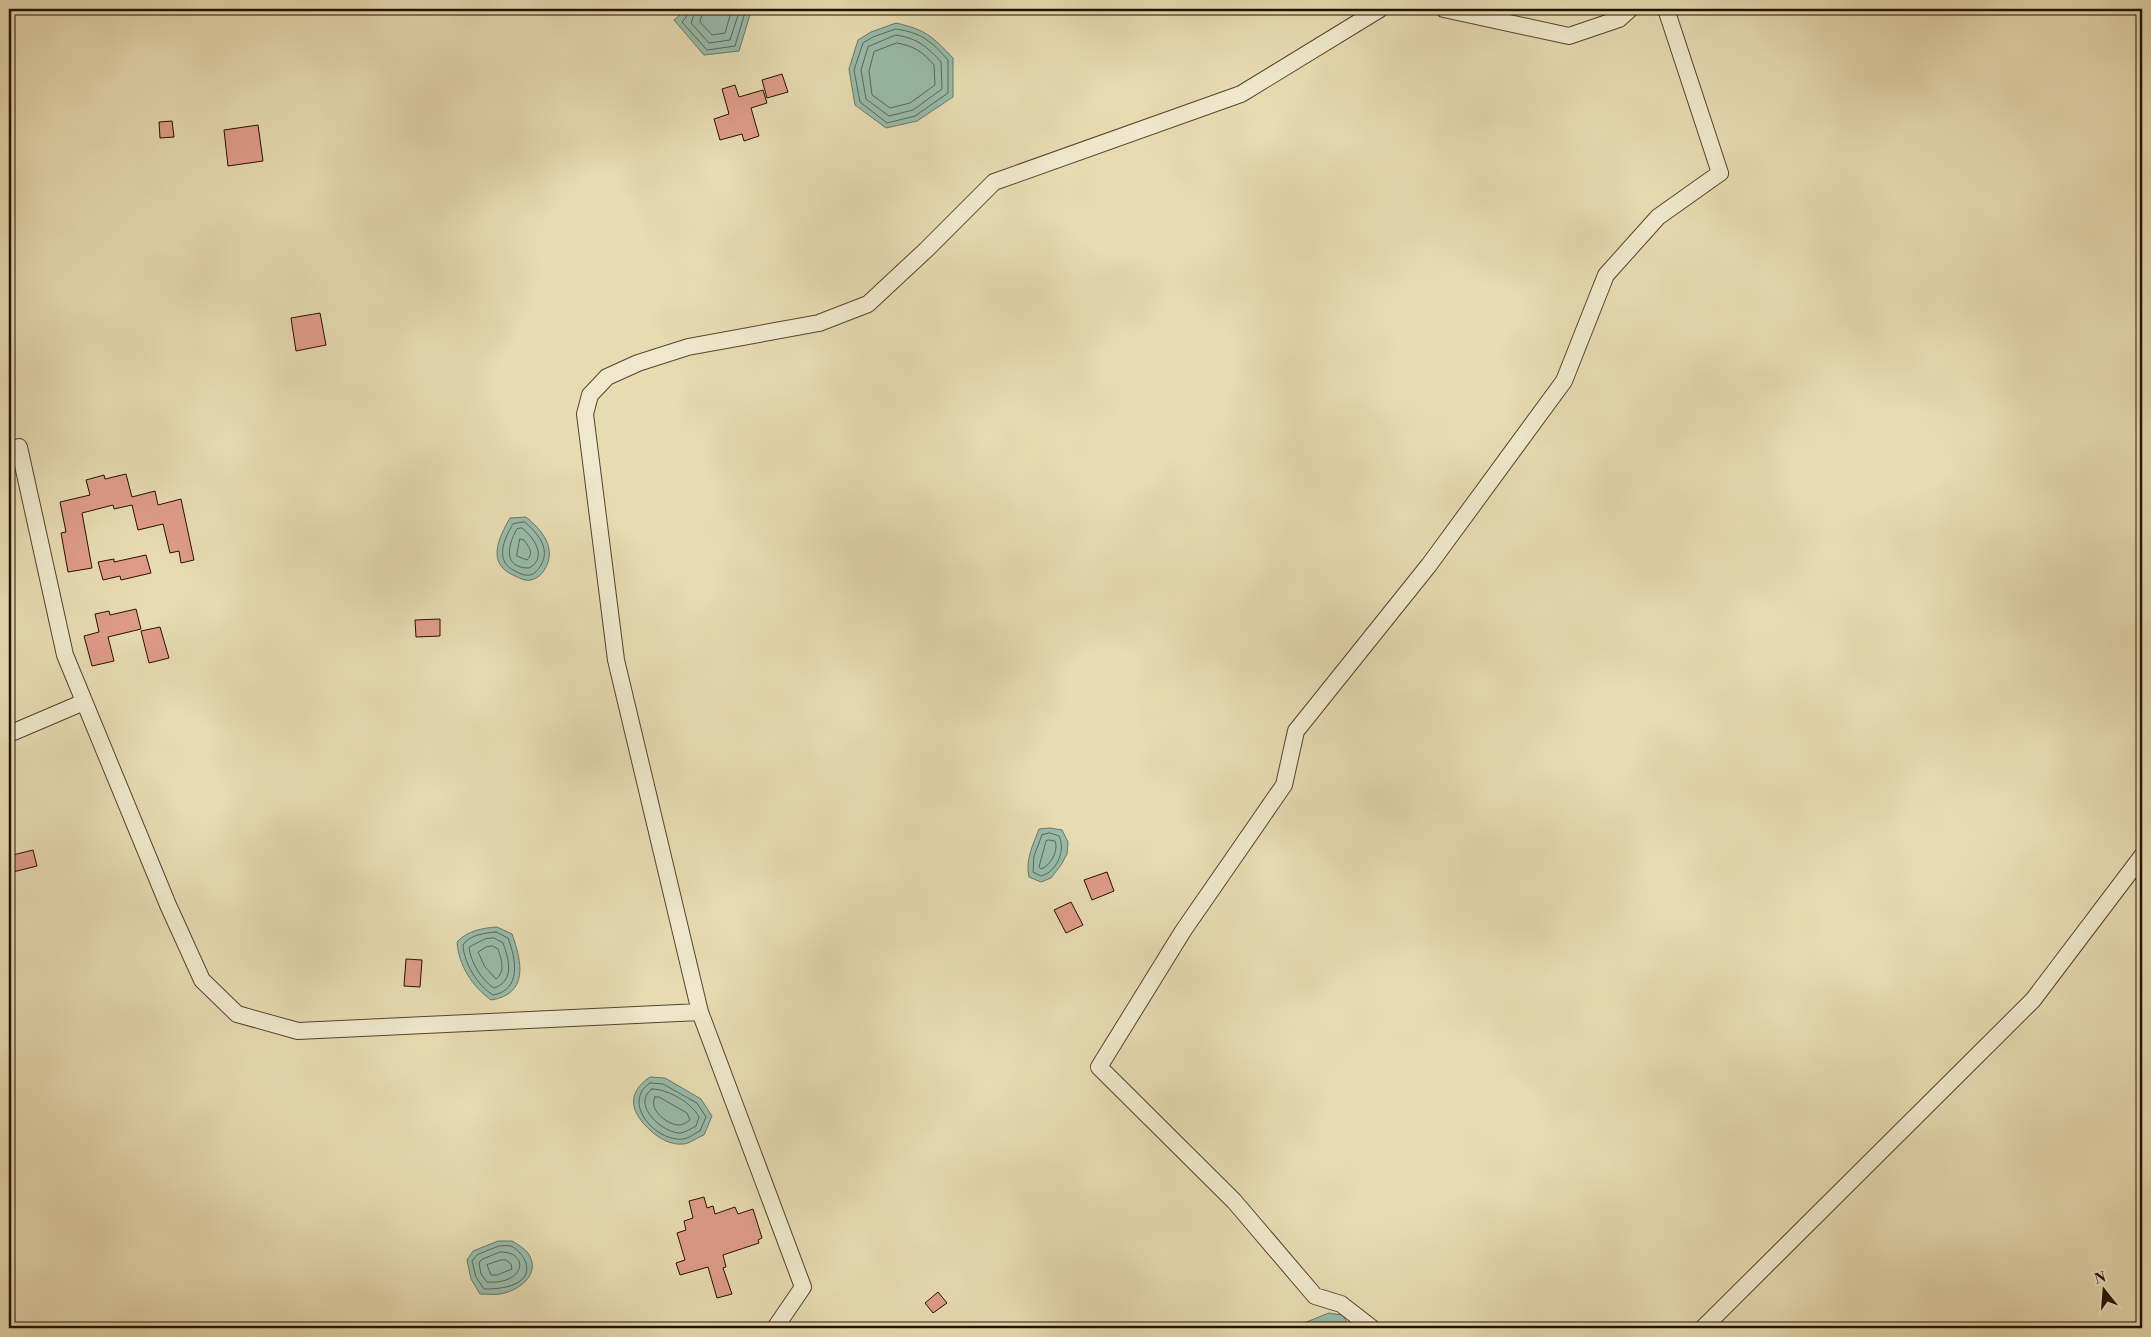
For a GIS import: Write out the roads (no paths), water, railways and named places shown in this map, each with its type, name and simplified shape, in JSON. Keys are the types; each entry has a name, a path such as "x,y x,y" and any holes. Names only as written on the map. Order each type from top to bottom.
{"street":[{"path":"775,1328 803,1287 700,1012 616,660 585,414 590,395 607,377 638,363 688,347 820,323 868,304 926,250 994,182 1241,94 1380,9"},
{"path":"1444,9 1569,36 1620,19 1630,9"},
{"path":"1372,1328 1342,1304 1314,1296 1234,1201 1099,1066 1183,931 1284,785 1296,730 1429,565 1564,381 1606,275 1658,217 1720,173 1666,9"},
{"path":"19,447 64,655 164,896 202,980 236,1014 298,1031 700,1012"},
{"path":"9,734 84,702"},
{"path":"1703,1328 2033,1000 2142,856"}],"water":[{"path":"687,9 750,9 739,51 704,55 674,20"},
{"path":"896,23 922,31 953,58 953,97 917,121 886,128 855,105 849,69 858,40 871,32"},
{"path":"526,517 546,540 549,554 543,572 534,579 529,580 524,580 506,571 500,565 497,550 510,518"},
{"path":"1039,829 1062,830 1068,842 1067,854 1051,878 1041,882 1029,877 1029,859"},
{"path":"497,927 512,934 518,955 520,975 512,991 503,997 491,1000 472,982 460,959 457,942 465,935 475,931"},
{"path":"650,1077 665,1078 701,1099 712,1116 704,1135 685,1144 674,1144 658,1137 644,1124 635,1110 634,1097 642,1083"},
{"path":"498,1241 512,1241 528,1253 532,1261 530,1274 521,1285 507,1292 480,1294 471,1279 467,1260 473,1251"},
{"path":"1329,1313 1342,1315 1351,1328 1298,1328 1299,1325"}]}
